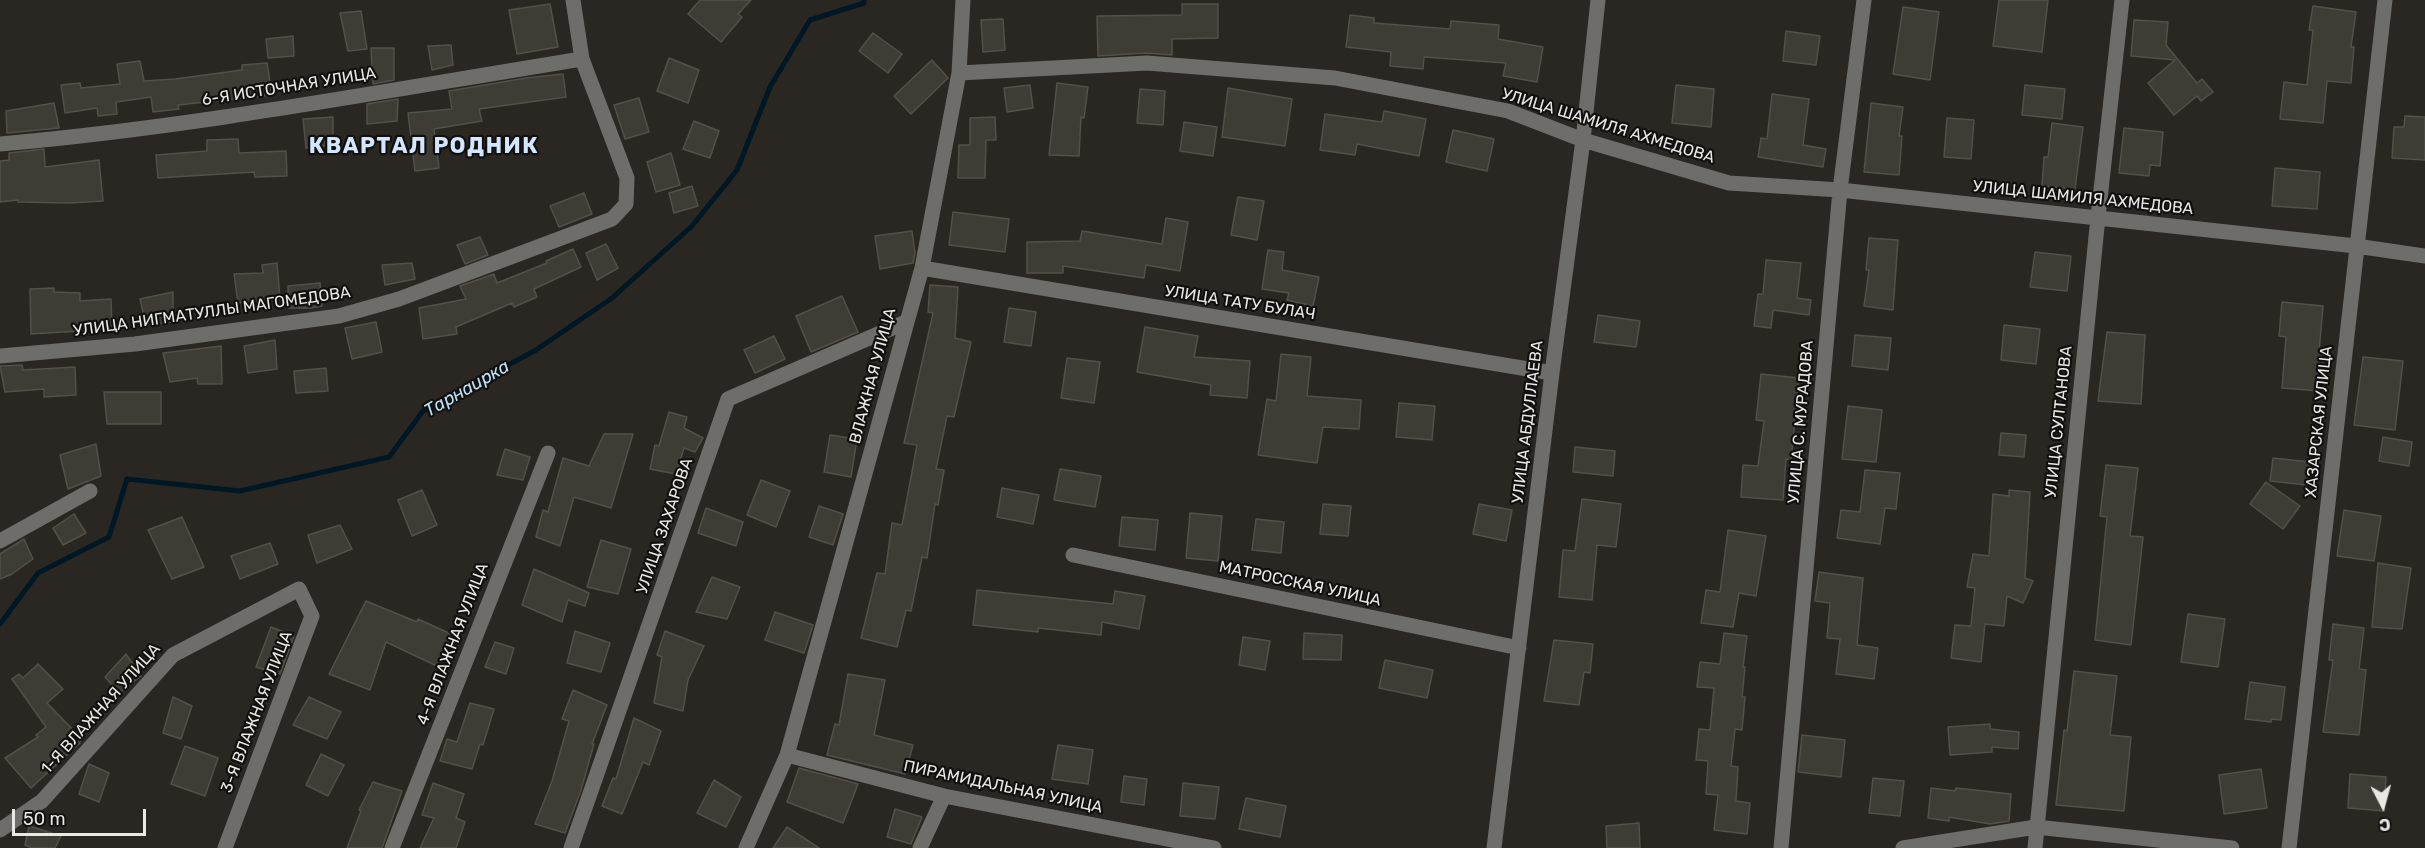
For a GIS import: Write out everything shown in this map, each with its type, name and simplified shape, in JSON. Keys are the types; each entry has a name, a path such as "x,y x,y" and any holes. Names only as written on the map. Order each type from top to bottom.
{"street":[{"name":"УЛИЦА НИГМАТУЛЛЫ МАГОМЕДОВА","path":"0,356 135,344 339,316 399,299 612,219 626,204 627,178 582,59 573,0"},
{"name":"ВЛАЖНАЯ УЛИЦА","path":"746,848 787,755 922,268 959,73 963,0"},
{"name":"УЛИЦА АБДУЛЛАЕВА","path":"1494,848 1583,140 1598,0"},
{"name":"УЛИЦА С. МУРАДОВА","path":"1781,848 1840,190 1864,0"},
{"name":"УЛИЦА СУЛТАНОВА","path":"2035,848 2097,217 2122,0"},
{"name":"ХАЗАРСКАЯ УЛИЦА","path":"2289,848 2385,0"},
{"name":"6-Я ИСТОЧНАЯ УЛИЦА","path":"0,144 74,138 582,59"},
{"name":"УЛИЦА ШАМИЛЯ АХМЕДОВА","path":"959,73 1147,63 1335,78 1508,111 1583,140 1729,183 1840,190 2356,246 2425,256"},
{"name":"УЛИЦА ТАТУ БУЛАЧ","path":"922,268 1552,373"},
{"name":"УЛИЦА ЗАХАРОВА","path":"571,848 728,399 906,322"},
{"name":"4-Я ВЛАЖНАЯ УЛИЦА","path":"392,848 548,453"},
{"path":"0,541 90,491"},
{"name":"МАТРОССКАЯ УЛИЦА","path":"1073,555 1519,648"},
{"name":"1-Я ВЛАЖНАЯ УЛИЦА","path":"0,830 42,801 173,655 299,589"},
{"name":"3-Я ВЛАЖНАЯ УЛИЦА","path":"225,848 312,616 299,589"},
{"name":"ПИРАМИДАЛЬНАЯ УЛИЦА","path":"787,755 944,796 1214,848"},
{"path":"920,848 944,796"},
{"path":"1903,848 2036,827 2232,848"}],"building":[{"path":"700,0 751,0 738,14 742,17 721,42 688,14"},
{"path":"1999,0 2048,0 2042,52 1993,46"},
{"path":"550,4 558,47 517,54 509,10"},
{"path":"1182,4 1218,4 1218,38 1172,39 1172,55 1146,53 1098,56 1097,16 1182,15"},
{"path":"2313,6 2356,12 2351,47 2354,47 2351,83 2327,81 2323,123 2280,119 2284,82 2307,85 2313,30 2309,30"},
{"path":"1903,7 1939,12 1930,80 1893,74"},
{"path":"361,11 367,49 348,51 340,13"},
{"path":"1350,15 1374,18 1374,23 1450,29 1451,21 1499,25 1498,39 1543,47 1537,82 1503,76 1506,63 1424,57 1423,69 1390,66 1391,52 1346,47"},
{"path":"1003,19 1005,50 983,52 981,20"},
{"path":"2134,20 2168,22 2166,45 2197,83 2202,79 2213,92 2201,101 2197,96 2174,115 2148,83 2175,60 2131,56"},
{"path":"1786,31 1820,36 1816,65 1783,61"},
{"path":"873,33 902,54 888,73 859,51"},
{"path":"293,36 294,56 268,58 266,39"},
{"path":"451,45 453,65 432,70 428,46"},
{"path":"371,48 394,48 394,80 373,84"},
{"path":"669,58 699,70 688,103 657,91"},
{"path":"932,60 948,78 911,114 894,96"},
{"path":"140,61 144,81 242,70 242,65 267,63 272,95 178,105 179,109 153,112 151,97 116,102 117,114 98,116 97,108 65,113 61,85 80,83 81,88 120,84 117,64"},
{"path":"563,74 566,97 479,109 482,121 434,129 439,168 415,171 408,113 452,109 449,91"},
{"path":"1057,83 1088,87 1084,118 1081,117 1079,156 1049,155"},
{"path":"1030,85 1033,108 1007,112 1004,88"},
{"path":"1676,85 1714,89 1711,127 1672,123"},
{"path":"2025,85 2065,89 2062,119 2022,115"},
{"path":"1228,88 1292,99 1285,146 1222,137"},
{"path":"1140,89 1165,91 1163,125 1137,123"},
{"path":"1772,94 1809,99 1803,145 1826,149 1823,167 1758,157 1761,138 1767,139"},
{"path":"639,98 649,132 625,139 614,105"},
{"path":"398,99 397,121 367,124 367,104"},
{"path":"54,103 59,128 7,133 6,111"},
{"path":"1871,103 1903,107 1899,136 1902,136 1899,175 1864,172"},
{"path":"1384,111 1426,119 1419,156 1357,144 1355,155 1320,150 1325,114 1382,122"},
{"path":"2405,116 2425,117 2425,160 2392,158 2394,127 2404,127"},
{"path":"333,117 333,145 306,148 303,119"},
{"path":"995,117 996,140 986,140 985,178 958,178 959,145 970,145 970,118"},
{"path":"1947,118 1974,120 1971,159 1944,157"},
{"path":"694,121 719,131 710,158 683,149"},
{"path":"1184,122 1217,127 1213,156 1180,151"},
{"path":"2052,123 2083,127 2075,189 2042,186 2044,157 2048,157"},
{"path":"2124,128 2163,132 2160,166 2150,165 2149,176 2119,173"},
{"path":"1453,130 1494,139 1487,171 1446,162"},
{"path":"238,139 239,153 286,151 287,176 255,177 254,172 158,178 156,155 207,151 207,140"},
{"path":"44,149 45,167 99,160 103,201 69,203 18,202 18,200 0,202 0,161 9,160 9,153"},
{"path":"671,153 680,185 656,192 647,162"},
{"path":"2275,168 2320,172 2317,209 2272,206"},
{"path":"692,186 698,206 674,213 669,193"},
{"path":"584,193 592,214 559,227 550,206"},
{"path":"1238,197 1264,201 1257,240 1231,235"},
{"path":"953,212 1009,219 1005,252 949,245"},
{"path":"1166,218 1188,222 1180,271 1146,265 1144,278 1063,266 1063,273 1027,273 1027,242 1080,241 1082,231 1162,244"},
{"path":"912,231 915,253 913,263 880,269 875,236"},
{"path":"480,237 488,255 465,264 457,245"},
{"path":"1869,238 1898,240 1893,310 1864,306 1869,270 1866,270"},
{"path":"606,244 618,268 597,280 586,253"},
{"path":"573,249 581,267 534,289 537,297 514,307 512,303 456,327 457,334 423,339 419,308 466,299 460,286 494,274 497,283 547,263 546,261"},
{"path":"1268,250 1284,252 1282,270 1319,277 1313,306 1287,300 1289,293 1262,289"},
{"path":"2035,252 2071,256 2067,291 2030,287"},
{"path":"1766,260 1801,263 1797,298 1811,300 1809,315 1773,310 1771,328 1754,326 1758,294 1763,294"},
{"path":"277,263 280,299 238,303 234,274 263,273 262,265"},
{"path":"412,263 415,279 385,285 382,265"},
{"path":"320,283 322,306 288,308 288,286"},
{"path":"930,285 958,287 955,338 971,342 954,417 947,416 936,469 944,470 938,505 935,504 927,558 922,557 911,611 906,610 897,647 861,638 877,573 885,574 892,523 902,525 917,445 904,443 933,313 928,312"},
{"path":"54,288 54,292 80,293 80,301 111,299 112,329 31,334 30,289"},
{"path":"173,292 173,322 146,325 140,299"},
{"path":"842,296 858,332 811,352 796,316"},
{"path":"2282,302 2323,306 2319,352 2324,353 2320,391 2282,388 2286,337 2279,336"},
{"path":"1009,308 1036,312 1031,346 1004,342"},
{"path":"1598,315 1640,321 1636,347 1594,342"},
{"path":"376,322 382,352 352,359 345,328"},
{"path":"2004,325 2040,329 2036,364 2001,360"},
{"path":"1145,327 1198,336 1194,357 1250,361 1247,398 1210,395 1211,385 1137,372"},
{"path":"2107,332 2145,335 2141,404 2098,401"},
{"path":"1855,335 1891,338 1888,370 1852,366"},
{"path":"774,336 785,359 755,373 744,350"},
{"path":"275,340 277,369 248,373 244,346"},
{"path":"221,346 222,384 198,384 197,378 170,382 163,353"},
{"path":"1281,354 1311,357 1307,396 1361,400 1359,429 1323,427 1317,463 1258,455 1267,399 1276,401"},
{"path":"2363,357 2403,361 2395,430 2354,425"},
{"path":"1067,358 1100,362 1094,403 1061,398"},
{"path":"22,365 23,370 75,367 76,395 44,397 44,389 5,392 0,366"},
{"path":"326,368 328,391 296,393 294,371"},
{"path":"1761,374 1799,378 1791,460 1786,459 1783,500 1741,497 1743,465 1758,466 1764,421 1756,420"},
{"path":"104,392 161,392 161,424 107,424"},
{"path":"1399,403 1435,406 1432,440 1396,437"},
{"path":"1848,406 1882,410 1876,462 1842,459"},
{"path":"669,412 687,417 684,428 703,438 695,452 684,448 676,474 650,469 655,445 659,446"},
{"path":"2001,433 2026,435 2024,457 1999,455"},
{"path":"604,434 633,434 611,508 574,497 560,546 536,537 543,510 548,512 563,458 589,466"},
{"path":"830,435 857,439 851,477 824,472"},
{"path":"2383,437 2412,442 2409,466 2379,461"},
{"path":"96,444 101,476 68,489 60,455"},
{"path":"1575,447 1615,451 1613,476 1573,472"},
{"path":"505,449 530,457 523,480 497,475"},
{"path":"2273,458 2310,462 2307,485 2270,481"},
{"path":"2106,465 2138,468 2130,536 2143,537 2131,645 2095,640 2107,517 2100,516"},
{"path":"1060,469 1101,476 1095,507 1054,500"},
{"path":"1865,470 1900,473 1896,509 1885,508 1880,544 1837,538 1841,510 1860,512"},
{"path":"761,480 790,491 776,527 747,515"},
{"path":"2266,482 2300,506 2283,529 2250,504"},
{"path":"1002,488 1039,495 1033,524 997,517"},
{"path":"422,490 437,525 412,536 398,500"},
{"path":"2009,490 2030,492 2025,578 2033,581 2023,603 2007,596 2004,626 1985,624 1981,662 1951,658 1955,625 1971,626 1975,588 1967,587 1973,554 1989,556 1993,494 2009,496"},
{"path":"1582,499 1621,504 1616,547 1597,545 1592,600 1559,597 1563,550 1575,551"},
{"path":"1323,504 1351,506 1348,536 1320,534"},
{"path":"1479,504 1512,510 1506,541 1473,534"},
{"path":"819,506 843,514 833,545 809,537"},
{"path":"706,508 743,522 736,546 698,533"},
{"path":"2344,510 2381,516 2374,561 2337,556"},
{"path":"1190,513 1222,516 1218,561 1186,558"},
{"path":"74,514 86,533 63,545 53,528"},
{"path":"182,517 204,567 172,579 148,530"},
{"path":"1122,517 1158,520 1155,550 1119,546"},
{"path":"1256,519 1284,522 1281,553 1252,550"},
{"path":"340,525 352,549 317,563 308,535"},
{"path":"1728,530 1766,536 1756,596 1739,593 1733,627 1701,623 1706,590 1720,592"},
{"path":"24,539 33,559 12,574 0,579 0,554"},
{"path":"601,540 631,549 618,594 587,587"},
{"path":"270,543 278,564 240,579 231,556"},
{"path":"2378,563 2411,568 2402,629 2372,627"},
{"path":"534,569 589,593 585,606 568,600 562,622 522,605"},
{"path":"1819,572 1863,578 1857,645 1878,648 1874,679 1836,674 1840,639 1827,638 1830,603 1815,601"},
{"path":"712,577 740,587 727,619 696,612"},
{"path":"977,590 1113,604 1115,591 1145,596 1139,629 1102,622 1101,635 1038,628 1038,632 973,625"},
{"path":"366,601 417,622 418,619 453,635 439,667 386,642 370,690 329,674"},
{"path":"775,612 813,625 804,653 765,640"},
{"path":"2188,614 2225,619 2218,667 2181,662"},
{"path":"2333,624 2364,628 2359,669 2366,670 2359,735 2323,732 2333,660 2329,660"},
{"path":"271,627 294,636 280,674 256,667"},
{"path":"575,631 610,643 601,672 567,663"},
{"path":"665,631 704,646 688,680 683,711 654,703 662,657 657,655"},
{"path":"1304,633 1342,635 1341,660 1303,659"},
{"path":"1724,633 1747,636 1743,667 1745,667 1742,697 1745,697 1742,730 1735,729 1731,766 1738,767 1736,801 1750,803 1747,834 1714,830 1718,795 1706,794 1708,761 1696,760 1699,729 1710,730 1714,688 1697,687 1700,662 1720,664"},
{"path":"1243,637 1270,641 1265,670 1239,665"},
{"path":"1554,640 1593,644 1590,673 1584,672 1579,705 1544,701"},
{"path":"495,642 514,648 506,674 485,667"},
{"path":"126,654 141,676 119,693 105,677"},
{"path":"1385,660 1433,670 1427,698 1379,688"},
{"path":"38,664 63,689 47,703 80,737 80,743 31,788 5,758 38,737 36,735 46,727 12,679 19,674 23,678"},
{"path":"2074,671 2117,676 2110,735 2131,737 2124,811 2056,805 2064,730 2067,731"},
{"path":"848,674 885,680 874,735 913,745 905,774 827,755 835,724 839,725"},
{"path":"2250,682 2285,687 2281,720 2271,719 2271,722 2245,719"},
{"path":"573,690 607,705 592,744 594,744 581,790 565,833 535,824 552,781 569,721 562,719"},
{"path":"173,697 192,706 181,739 163,733"},
{"path":"309,697 341,712 327,739 293,725"},
{"path":"470,703 494,709 483,745 480,744 472,769 440,761 447,739 457,742"},
{"path":"634,718 661,731 649,765 643,762 622,814 602,806 613,778 616,779"},
{"path":"1990,724 1990,729 2019,732 2018,749 1992,747 1992,752 1950,755 1948,727"},
{"path":"1802,735 1845,740 1841,777 1798,772"},
{"path":"1058,745 1093,750 1088,784 1052,779"},
{"path":"185,746 218,758 205,796 171,784"},
{"path":"321,754 344,765 328,796 306,785"},
{"path":"89,764 109,773 99,802 79,794"},
{"path":"799,768 858,784 843,823 787,802"},
{"path":"2261,769 2267,808 2224,814 2219,775"},
{"path":"2350,774 2386,777 2384,811 2348,808"},
{"path":"1124,776 1147,779 1144,805 1121,802"},
{"path":"1873,778 1904,781 1900,816 1869,813"},
{"path":"714,780 741,797 726,827 697,813"},
{"path":"373,782 402,791 382,848 347,848 361,811 359,810"},
{"path":"433,783 464,794 456,818 465,822 456,848 420,848 434,818 422,815"},
{"path":"1183,783 1219,787 1215,819 1180,816"},
{"path":"1931,788 1955,791 1956,788 2011,794 2009,821 1990,824 1949,817 1949,821 1928,818"},
{"path":"1246,798 1286,806 1280,837 1239,829"},
{"path":"895,809 922,817 911,844 887,837"},
{"path":"1639,823 1640,848 1607,848 1606,826"},
{"path":"29,826 61,836 55,848 32,848 25,845"},
{"path":"787,827 819,848 773,848"}],"waterway":[{"name":"Тарнаирка","path":"0,624 38,573 109,537 127,479 240,491 389,457 423,411 536,350 612,298 692,226 737,170 770,87 810,20 864,3 864,0"}],"district":[{"name":"КВАРТАЛ РОДНИК","path":"424,147"}]}
